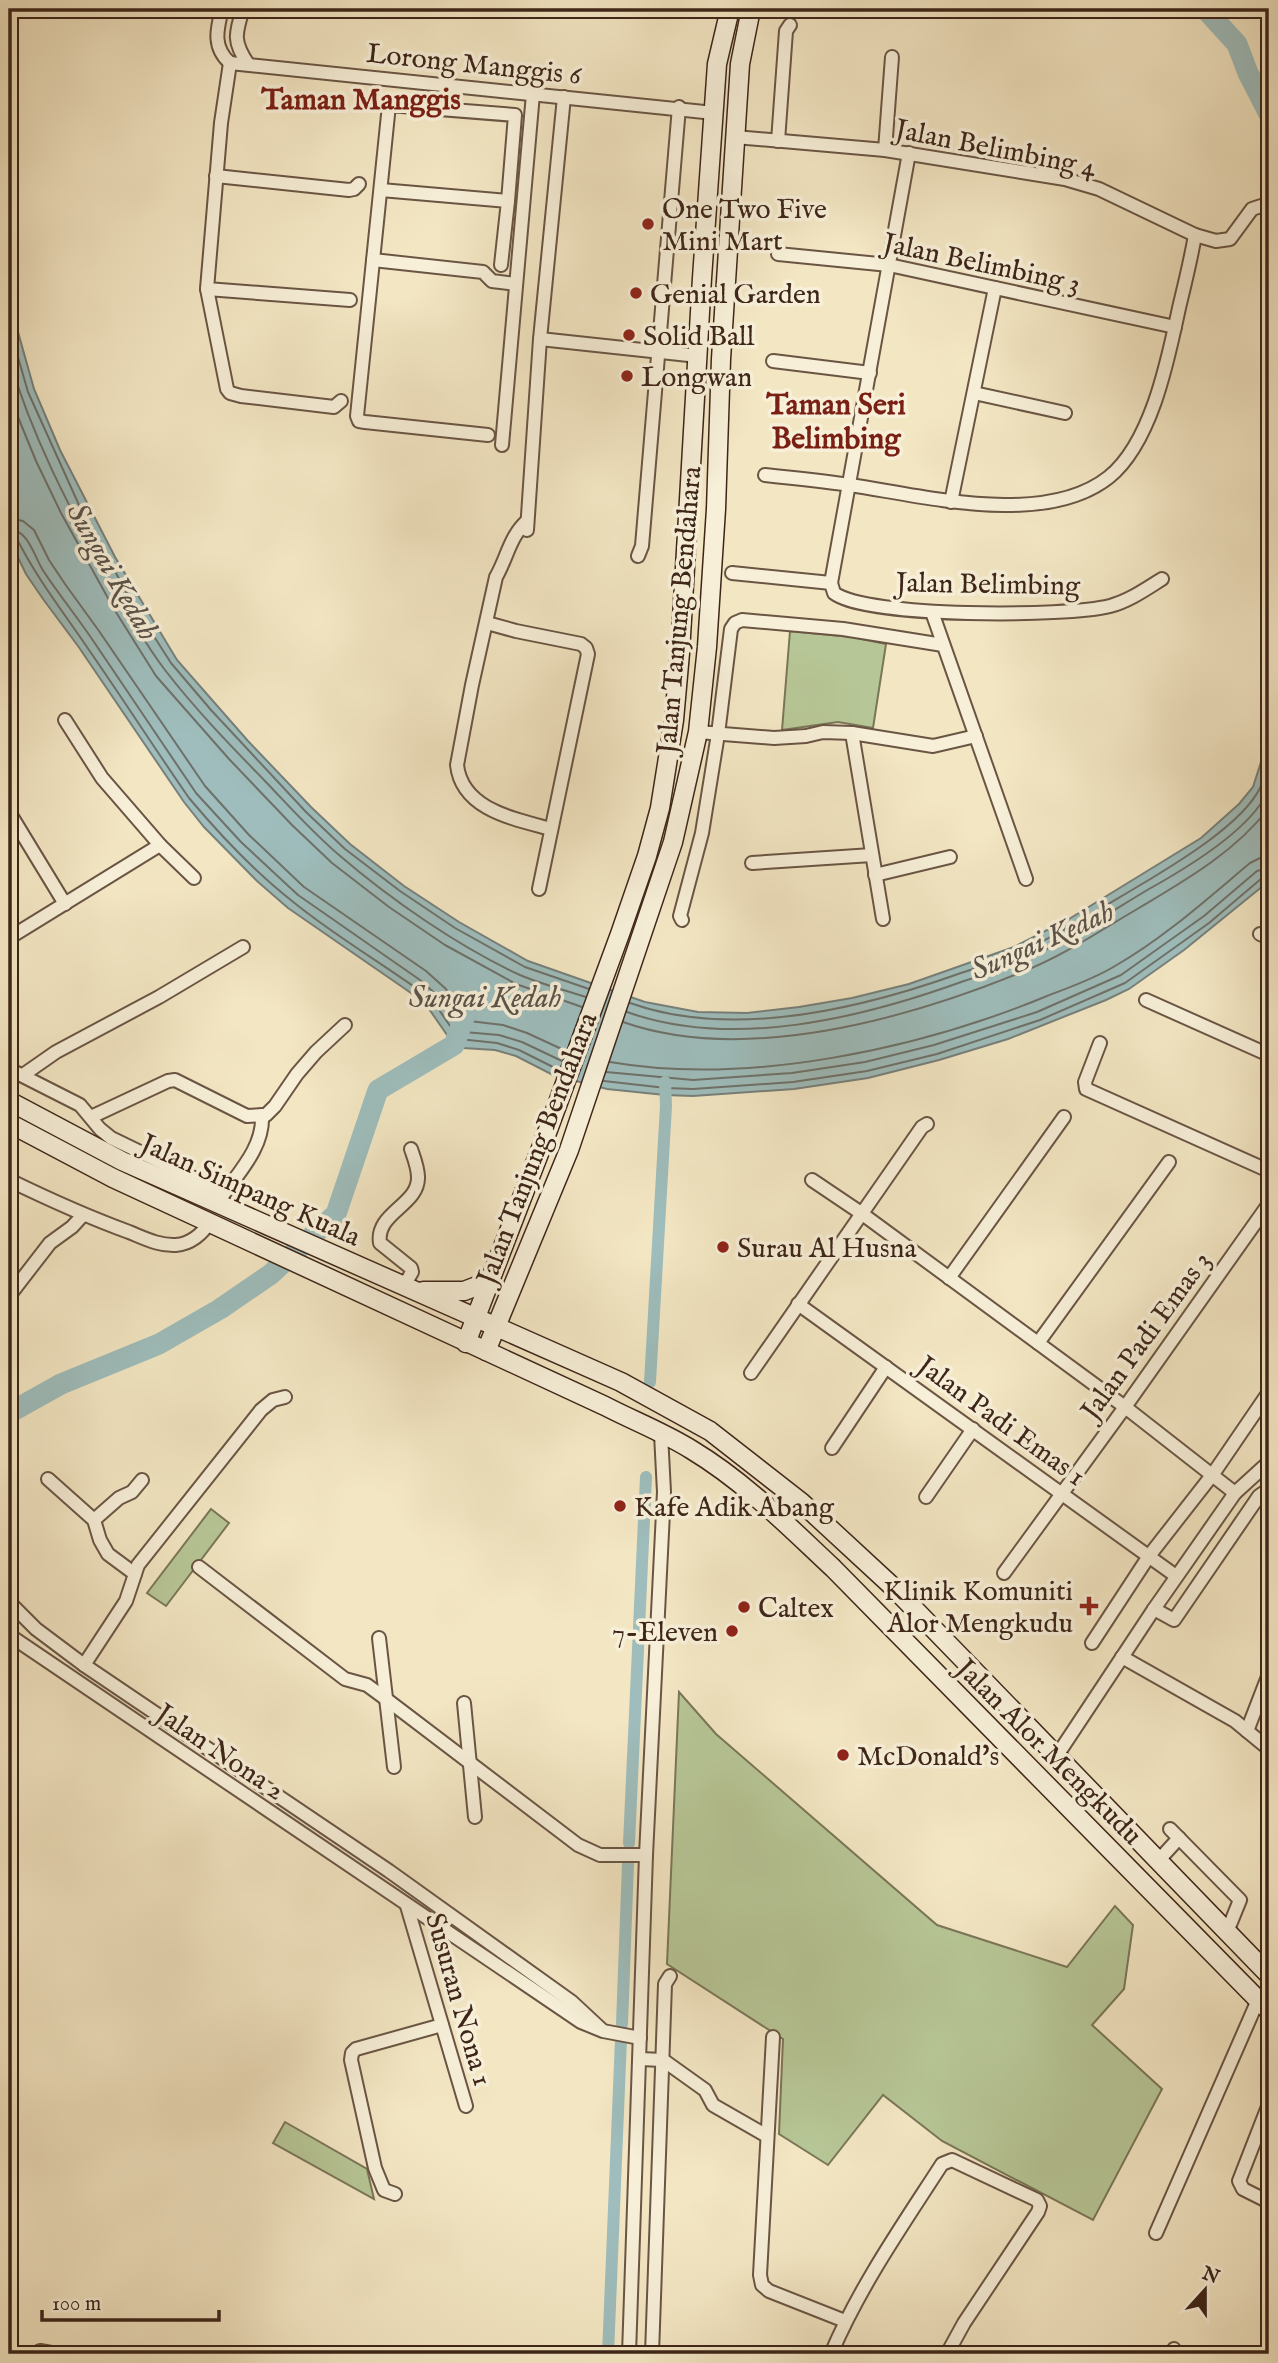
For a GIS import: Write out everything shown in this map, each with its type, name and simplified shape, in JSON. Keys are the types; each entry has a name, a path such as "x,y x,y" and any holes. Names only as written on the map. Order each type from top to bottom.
{"main road":[{"name":"Jalan Tanjung Bendahara","path":"466,1343 545,1138 647,856 667,768 674,720 687,569 718,64 730,9"},
{"name":"Jalan Tanjung Bendahara","path":"486,1351 569,1150 651,909 683,805 698,732 712,571 721,359 740,64 751,9"},
{"path":"687,569 712,571"},
{"name":"Jalan Simpang Kuala","path":"9,1101 122,1161 223,1201 282,1232 475,1317"},
{"name":"Jalan Simpang Kuala","path":"9,1123 113,1178 210,1221 466,1343"},
{"path":"410,1289 464,1291 490,1281"},
{"path":"510,1289 514,1320 523,1338"},
{"name":"Jalan Alor Mengkudu","path":"475,1317 621,1382 710,1431 801,1502 893,1587 1269,1975"},
{"name":"Jalan Alor Mengkudu","path":"466,1343 661,1434 710,1461 762,1502 833,1568 1264,2006"},
{"path":"1065,1802 1060,1788 1062,1783 1068,1778 1078,1780"}],"street":[{"path":"222,9 216,37 220,50 230,63 216,176 207,289 227,389 230,393 241,396 334,407 341,401"},
{"path":"243,9 235,40 248,64"},
{"path":"778,141 786,31 790,26"},
{"path":"885,150 892,57"},
{"name":"Lorong Manggis 6","path":"230,63 679,107 714,113"},
{"path":"502,445 533,94"},
{"path":"551,829 493,811 464,789 458,777 457,765 496,577 505,563 517,529 527,526 540,340 564,97"},
{"path":"488,435 359,421 357,416 389,105 515,116 501,265"},
{"path":"638,556 642,546 679,107"},
{"name":"Jalan Belimbing 4","path":"735,137 909,153 1081,182 1195,235 1216,241 1230,239 1252,209 1261,206 1269,210"},
{"path":"732,573 831,583 909,153"},
{"path":"216,176 349,190 359,184"},
{"path":"381,190 508,201"},
{"path":"765,475 849,485 951,502 992,504 1060,501 1081,494 1109,476 1123,461 1150,414 1161,389 1195,235"},
{"name":"Jalan Belimbing 3","path":"778,254 889,265 1175,327"},
{"path":"373,260 482,272 492,281 516,284"},
{"path":"482,272 493,265 517,266"},
{"path":"951,502 995,288"},
{"path":"207,289 350,300"},
{"path":"540,340 698,356"},
{"path":"773,361 870,373"},
{"path":"974,393 1065,413"},
{"name":"Jalan Belimbing","path":"831,583 834,593 845,600 892,609 932,612 1076,612 1125,601 1162,579"},
{"path":"932,612 1026,879"},
{"name":"Jalan Belimbing","path":"718,734 731,629 735,623 742,620 843,629 943,645"},
{"path":"487,623 581,644 588,654 539,889"},
{"path":"65,720 102,778 160,845 194,878"},
{"path":"698,732 774,738 823,732 852,733 933,746 975,736"},
{"path":"852,733 883,919"},
{"path":"682,920 680,916 702,833 718,734"},
{"path":"9,812 65,904"},
{"path":"9,939 160,845"},
{"path":"752,863 872,855"},
{"path":"876,874 950,857"},
{"path":"23,1075 64,1047 159,997 243,947"},
{"path":"1146,1000 1269,1055"},
{"path":"91,1117 175,1080 247,1116 266,1115 297,1073 345,1025"},
{"path":"1100,1043 1085,1082 1086,1089 1269,1171"},
{"path":"9,1069 72,1100 111,1138 206,1184 223,1201 256,1147 262,1130 262,1115"},
{"path":"949,1278 1064,1117"},
{"path":"751,1373 861,1213 927,1124"},
{"path":"410,1289 411,1268 380,1243 379,1237 388,1220 408,1199 417,1184 411,1149"},
{"path":"1038,1343 1169,1162"},
{"path":"9,1180 83,1215 160,1244 177,1245 190,1241 202,1233 210,1221"},
{"path":"812,1180 1125,1407 1235,1493"},
{"name":"Jalan Padi Emas 3","path":"1004,1573 1268,1205"},
{"path":"9,1296 50,1242 72,1227 83,1215"},
{"name":"Jalan Padi Emas 1","path":"798,1304 1176,1576"},
{"path":"832,1448 886,1367"},
{"path":"1092,1643 1149,1556 1213,1474 1269,1392"},
{"path":"84,1665 126,1601 138,1565 261,1410 274,1400 285,1397"},
{"path":"926,1497 973,1429"},
{"path":"629,2354 646,1855 664,1492 661,1434"},
{"path":"1056,1757 1176,1576 1235,1493 1269,1462"},
{"path":"48,1479 94,1520 103,1549 135,1574"},
{"path":"94,1520 119,1498 132,1492 142,1480"},
{"path":"1154,1609 1174,1620 1259,1496 1269,1489"},
{"path":"199,1567 345,1678 367,1685 470,1765 589,1851 600,1855 646,1855"},
{"path":"9,1602 36,1629 84,1665 432,1902 572,2002 603,2031"},
{"name":"Jalan Nona 2","path":"9,1635 581,2022 603,2031 640,2038"},
{"path":"379,1638 394,1768"},
{"path":"1122,1657 1236,1721 1269,1749"},
{"path":"1247,1731 1269,1674"},
{"path":"464,1703 475,1817"},
{"path":"1158,1861 1175,1833 1240,1900 1227,1932"},
{"name":"Susuran Nona 1","path":"407,1906 466,2106"},
{"path":"652,2354 665,1984 670,1976"},
{"path":"1156,2232 1264,2006"},
{"path":"395,2194 384,2190 375,2168 351,2060 352,2053 356,2049 442,2025"},
{"path":"774,2037 760,2275 762,2285 769,2291 845,2321"},
{"path":"640,2059 663,2060 705,2090 713,2105 767,2136"},
{"path":"1269,2104 1239,2181 1243,2189 1269,2202"},
{"path":"831,2354 865,2284 942,2164 952,2160 1037,2200 1040,2206 947,2354"},
{"path":"36,2354 40,2351 57,2354"}],"green space":[{"path":"790,631 852,637 886,644 873,728 838,722 782,730"},
{"path":"211,1509 229,1523 166,1606 147,1593"},
{"path":"679,1692 716,1734 937,1925 1067,1967 1115,1906 1133,1925 1124,1989 1092,2025 1162,2089 1093,2220 942,2141 883,2095 828,2165 779,2134 783,2039 667,1964"},
{"path":"285,2122 367,2169 374,2199 273,2143"}],"water":[{"name":"Sungai Kedah","path":"9,300 34,389 60,450 115,557 177,660 248,741 350,844 404,886 459,922 528,961 645,1002 698,1012 747,1013 799,1007 909,984 1014,947 1069,919 1201,838 1239,804 1253,787 1269,737 1269,881 1184,950 1129,989 1008,1039 868,1078 794,1089 693,1096 665,1095 607,1089 553,1075 516,1056 495,1050 454,1045 429,1009 411,993 288,908 204,827 26,574 9,539"}],"waterway":[{"path":"1205,9 1237,44 1269,114"},
{"path":"9,1413 61,1384 159,1344 220,1309 271,1274 336,1214 378,1090 454,1045 464,1018"},
{"path":"650,1382 666,1106 665,1082"},
{"path":"629,1843 646,1477"},
{"path":"622,2024 628,1864"},
{"path":"608,2354 621,2039"}],"railway":[{"path":"9,2309 16,2354"}],"place":[{"name":"One Two Five Mini Mart","path":"648,224"},
{"name":"Genial Garden","path":"636,293"},
{"name":"Solid Ball","path":"629,335"},
{"name":"Longwan","path":"627,376"},
{"name":"Surau Al Husna","path":"723,1247"},
{"name":"Kafe Adik Abang","path":"620,1506"},
{"name":"Klinik Komuniti Alor Mengkudu","path":"1089,1606"},
{"name":"Caltex","path":"744,1607"},
{"name":"7-Eleven","path":"732,1631"},
{"name":"McDonald's","path":"843,1755"}],"district":[{"name":"Taman Manggis","path":"361,99"},
{"name":"Taman Seri Belimbing","path":"836,421"}]}
